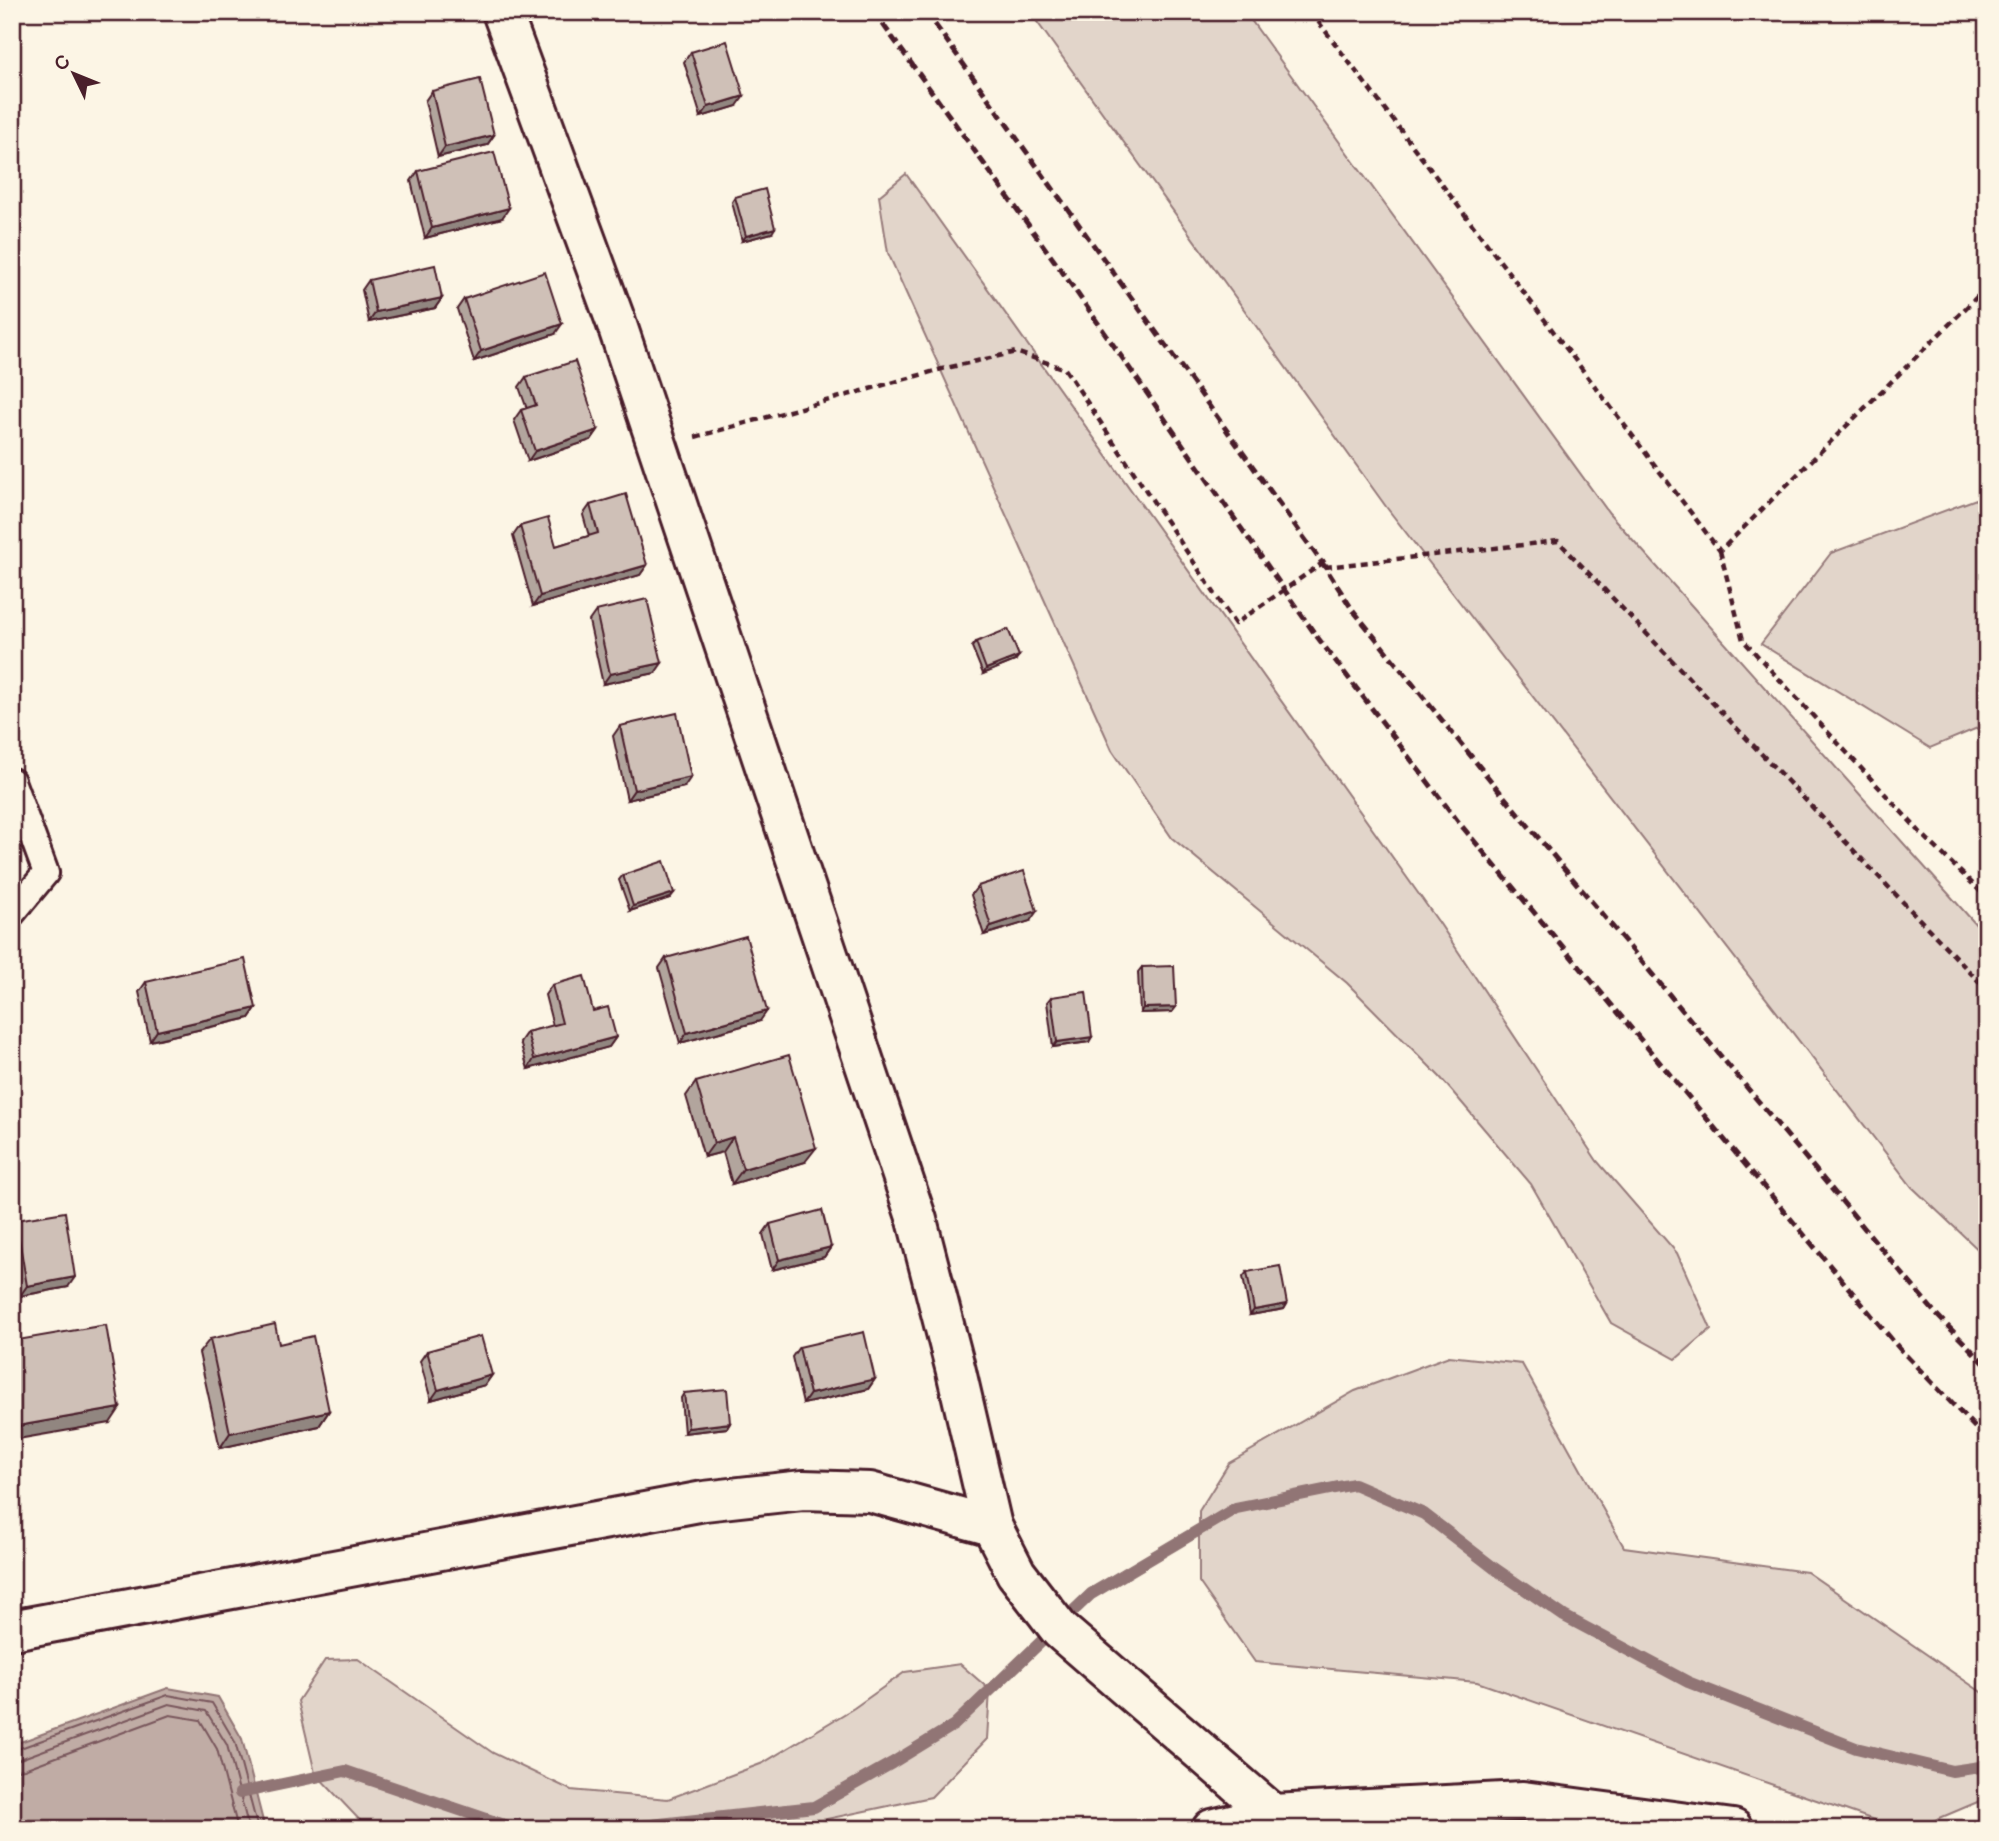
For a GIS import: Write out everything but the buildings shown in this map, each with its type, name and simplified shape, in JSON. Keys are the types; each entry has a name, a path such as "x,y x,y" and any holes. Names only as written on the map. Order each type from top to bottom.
{"street":[{"path":"502,12 616,322 917,1220 992,1526 1016,1573 1059,1630 1279,1821"},
{"path":"12,1630 704,1501 803,1490 870,1492 992,1526"},
{"path":"1212,1829 1523,1801 1732,1829"}],"lane":[{"path":"12,781 47,873 12,914"}],"path":[{"path":"1311,12 1720,551 1743,640 1920,832 1987,898"},
{"path":"1720,551 1987,287"},
{"path":"658,447 942,369 1016,352 1065,369 1235,624 1324,562 1325,567 1558,541 1987,990"}],"shaded area":[{"path":"1030,12 1245,12 1609,513 1987,937 1987,1258 1912,1187 1387,508"},
{"path":"906,174 1440,924 1597,1161 1677,1253 1711,1329 1676,1359 1611,1323 1531,1184 1440,1077 1347,983 1172,838 1112,750 888,253 879,196"},
{"path":"1987,495 1987,724 1930,748 1761,644 1831,553"},
{"path":"1449,1356 1522,1364 1624,1547 1807,1572 1987,1696 1987,1798 1914,1829 1900,1829 1477,1682 1255,1662 1199,1582 1199,1511 1229,1463 1355,1391"},
{"path":"358,1659 493,1753 571,1790 668,1799 763,1763 854,1708 905,1672 960,1664 990,1690 987,1739 931,1797 827,1819 800,1829 368,1829 315,1773 298,1701 325,1660"}],"water":[{"path":"168,1688 218,1697 242,1739 265,1829 12,1829 12,1745"}],"waterway":[{"path":"615,1829 814,1807 954,1725 1091,1594 1236,1508 1354,1484 1424,1514 1494,1568 1564,1616 1688,1682 1856,1748 1952,1771 1987,1766"},
{"path":"240,1793 345,1771 516,1829"}],"railway":[{"path":"874,12 1061,270 1315,634 1460,824 1899,1348 1987,1440"},
{"path":"926,12 1325,567 1352,609 1496,787 1936,1314 1987,1366"}]}
